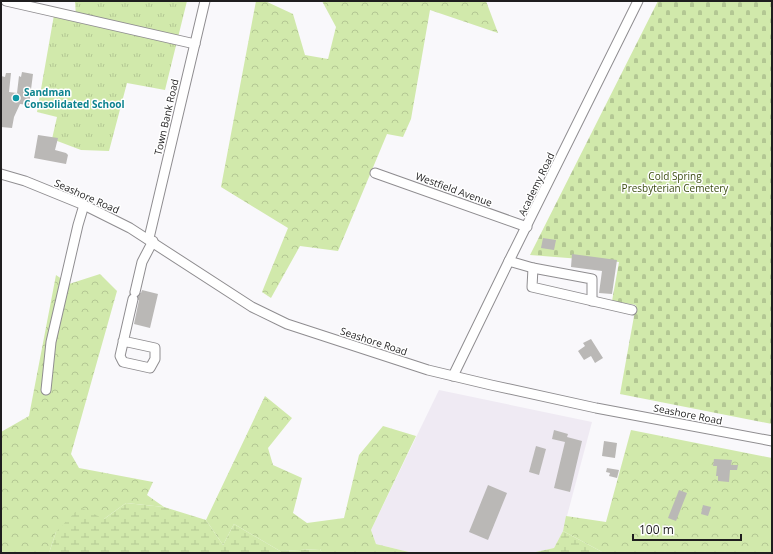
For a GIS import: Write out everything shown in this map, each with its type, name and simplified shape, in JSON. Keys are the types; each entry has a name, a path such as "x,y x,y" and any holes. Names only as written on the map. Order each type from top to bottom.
{"street":[{"path":"6,1 195,44"},
{"name":"Town Bank Road","path":"124,341 205,1"},
{"name":"Academy Road","path":"453,376 638,1"},
{"name":"Westfield Avenue","path":"375,173 526,227"},
{"name":"Seashore Road","path":"1,174 25,181 84,205 130,228 252,307 287,324 428,370 589,406 772,442"},
{"path":"46,390 52,342 78,225 84,205"},
{"path":"509,261 533,268 592,279 592,300"},
{"path":"533,268 532,286 632,310"}],"shaded area":[{"path":"439,390 592,422 563,531 554,548 531,553 413,553 376,544 371,530"}],"green space":[{"path":"75,1 187,1 165,90 127,83 109,151 81,150 52,139 57,117 37,112 54,15 76,17"},
{"path":"256,1 265,1 293,14 305,55 328,59 336,27 322,1 486,1 498,33 430,10 411,119 403,137 387,134 338,251 300,246 271,298 262,292 288,228 221,187"},
{"name":"Cold Spring Presbyterian Cemetery","path":"658,1 772,1 772,424 620,394 636,305 612,301 619,262 530,255"},
{"path":"100,274 117,291 71,454 79,468 153,482 147,495 164,507 126,503 104,519 56,532 49,553 1,553 1,432 29,416 56,275 69,284"},
{"path":"265,396 292,418 268,448 273,465 302,478 293,513 307,523 344,518 359,455 383,426 416,436 371,530 376,544 413,553 322,553 320,549 280,551 234,524 223,545 206,520"},
{"path":"631,430 772,458 772,553 604,553 563,531 566,516 606,522"},
{"path":"126,503 164,507 206,520 223,545 234,524 280,551 320,549 322,553 49,553 56,532 80,507 104,519"},
{"path":"563,531 604,553 531,553 554,548"}],"building":[{"name":"Sandman Consolidated School","path":"22,72 33,74 29,105 20,104 14,117 12,128 1,127 1,76 5,77 6,73 11,73 9,92 17,93 19,76 21,77"},
{"path":"38,135 58,138 55,150 68,155 66,164 34,158"},
{"path":"543,238 556,240 554,250 541,248"},
{"path":"572,254 617,260 612,294 599,293 602,271 571,267"},
{"path":"130,290 141,293 142,290 158,294 150,328 134,324 139,300 129,298"},
{"path":"591,339 603,358 595,363 591,356 584,360 578,351 585,346 583,343"},
{"path":"554,430 568,434 567,437 582,441 570,492 554,488 565,442 552,439"},
{"path":"604,441 617,443 615,458 602,456"},
{"path":"536,446 546,449 539,475 529,472"},
{"path":"714,459 732,460 731,465 738,465 737,470 730,470 729,482 718,481 718,476 716,476 717,466 713,466"},
{"path":"607,468 619,470 617,478 609,476 610,473 606,472"},
{"path":"488,485 507,493 488,540 469,532"},
{"path":"679,490 687,493 676,521 668,518"},
{"path":"703,505 711,507 708,516 701,514"}],"place":[{"name":"Sandman Consolidated School","path":"16,98"}]}
